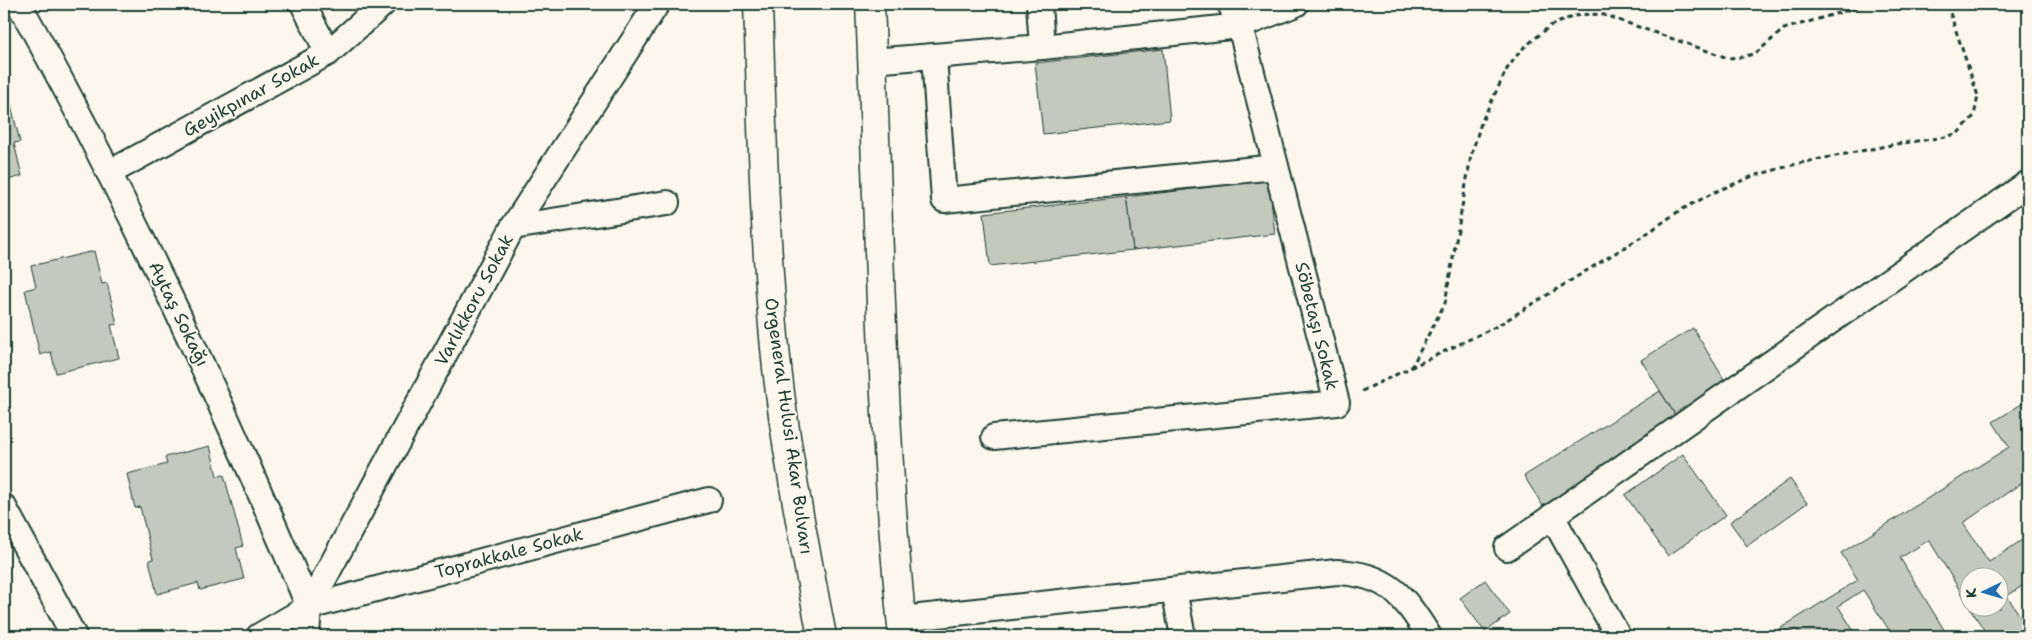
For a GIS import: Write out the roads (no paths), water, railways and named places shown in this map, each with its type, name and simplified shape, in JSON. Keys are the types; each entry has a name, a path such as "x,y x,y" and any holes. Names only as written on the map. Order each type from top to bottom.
{"main road":[{"name":"Orgeneral Hulusi Akar Bulvarı","path":"758,4 766,245 775,351 789,450 822,636"},
{"path":"870,4 887,430 891,508 902,628"}],"street":[{"name":"Aytaş Sokağı","path":"19,4 109,173 213,387 309,607 307,636"},
{"path":"302,4 328,53"},
{"name":"Geyikpınar Sokak","path":"109,173 328,53 383,4"},
{"name":"Varlıkkoru Sokak","path":"309,607 513,227 657,4"},
{"path":"1039,4 1042,48"},
{"name":"Söbetaşı Sokak","path":"994,436 1337,403 1240,26 1230,4"},
{"path":"872,61 1042,48 1240,26 1296,4"},
{"path":"934,56 944,200 1276,167"},
{"path":"1507,548 2028,183"},
{"path":"513,227 667,203"},
{"name":"Toprakkale Sokak","path":"259,636 309,607 709,500"},
{"path":"4,507 74,636"},
{"path":"1552,516 1618,636"},
{"path":"902,628 1174,590 1337,572 1368,576 1394,590 1409,606 1429,636"},
{"path":"1174,590 1183,636"}]}
